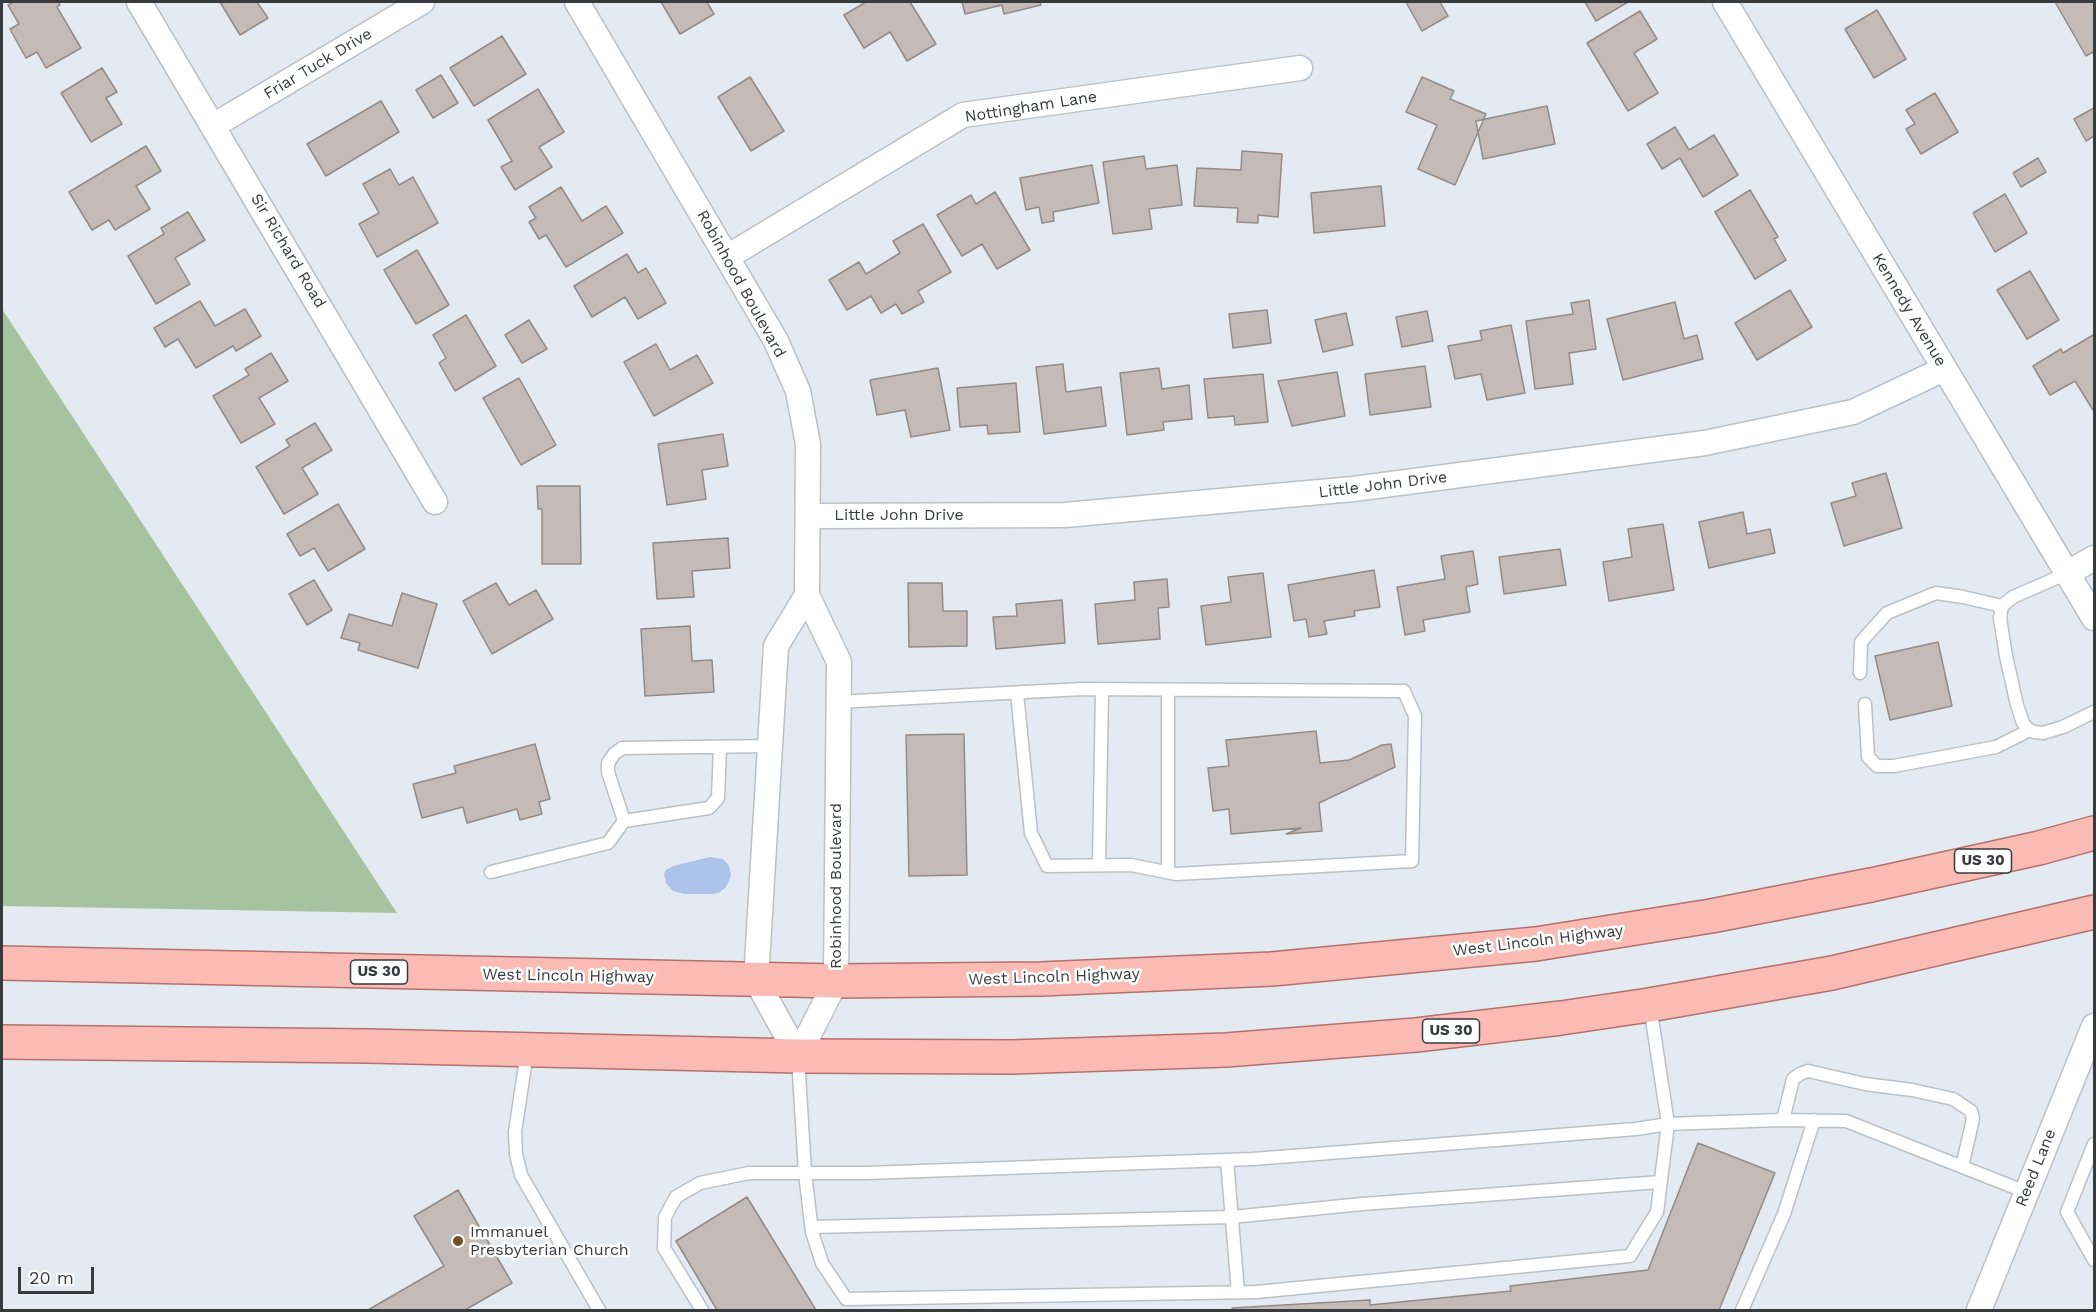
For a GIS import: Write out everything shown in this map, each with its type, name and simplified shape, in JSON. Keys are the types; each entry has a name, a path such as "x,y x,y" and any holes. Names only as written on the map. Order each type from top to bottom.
{"main road":[{"name":"West Lincoln Highway","path":"2,963 836,981 1041,979 1272,969 1536,944 1711,916 1871,885 2039,848 2094,833"},
{"name":"US 30","path":"2,1042 368,1046 798,1056 1012,1057 1226,1050 1416,1035 1649,1005 1832,974 2094,912"}],"street":[{"name":"Sir Richard Road","path":"139,2 435,502"},
{"name":"Friar Tuck Drive","path":"213,126 422,2"},
{"name":"Robinhood Boulevard","path":"577,2 776,341 798,391 808,444 807,595 839,662 836,981 798,1056"},
{"name":"Kennedy Avenue","path":"1725,2 2094,618"},
{"name":"Nottingham Lane","path":"727,257 963,115 1300,68"},
{"name":"Little John Drive","path":"809,516 1065,515 1389,485 1705,443 1853,412 1944,369"},
{"path":"2068,573 2094,558"},
{"name":"Robinhood Boulevard","path":"756,980 777,646 807,595"},
{"path":"756,980 798,1056"},
{"name":"Reed Lane","path":"1979,1311 2094,1026"}],"lane":[{"path":"2068,573 2013,597 2002,606 2000,618 2017,705 2023,723 2030,730 2043,733 2063,727 2094,712"},
{"path":"1860,673 1861,642 1887,613 1936,593 2002,606"},
{"path":"837,702 1017,693 1102,690 1404,691 1415,716 1412,861 1176,874 1131,865 1047,866 1031,833 1017,693"},
{"path":"1100,865 1102,690"},
{"path":"1168,691 1168,872"},
{"path":"1865,704 1868,757 1877,766 1894,766 1996,747 2030,730"},
{"path":"624,821 608,772 608,763 622,748 770,746"},
{"path":"491,872 608,843 624,821 709,808 718,798 720,747"},
{"path":"798,1056 805,1173 812,1227 822,1263 846,1299 1238,1292 1630,1256 1657,1212 1668,1124 1649,1005"},
{"path":"528,1051 515,1132 516,1154 521,1175 599,1311"},
{"path":"1783,1120 1793,1079 1808,1071 1864,1084 1912,1090 1953,1099 1971,1111 1973,1119 1962,1167"},
{"path":"702,1311 664,1248 665,1217 676,1197 700,1183 749,1173 878,1172 1227,1160 1636,1129 1668,1124 1814,1120 1846,1121 2026,1192"},
{"path":"1742,1311 1784,1214 1814,1120"},
{"path":"2094,1144 2067,1212 2094,1258"},
{"path":"1227,1160 1238,1292"},
{"path":"812,1227 1232,1217 1362,1204 1660,1182"}],"green space":[{"path":"2,309 235,665 397,913 2,906"}],"water":[{"path":"710,857 723,859 729,866 731,875 729,881 720,892 684,894 673,891 666,883 664,874 666,870 673,866"}],"building":[{"path":"14,2 58,2 60,5 57,7 81,48 46,68 37,52 26,58 10,29 19,24 8,5"},
{"path":"220,2 257,2 268,18 240,35"},
{"path":"661,2 707,2 714,14 680,34"},
{"path":"866,2 910,2 936,44 907,61 890,32 864,48 844,15"},
{"path":"962,2 1040,2 1041,5 1004,14 1002,5 965,14"},
{"path":"1406,2 1440,2 1448,16 1422,31"},
{"path":"1585,2 1628,2 1596,21"},
{"path":"2055,2 2094,2 2094,55 2093,52 2086,56"},
{"path":"1877,10 1906,59 1874,78 1845,29"},
{"path":"1640,11 1657,39 1634,53 1658,93 1628,111 1587,43"},
{"path":"502,36 526,74 474,106 450,68"},
{"path":"102,68 117,92 106,98 122,124 91,142 61,93"},
{"path":"441,75 458,103 433,118 416,90"},
{"path":"750,77 784,131 751,151 718,97"},
{"path":"1422,77 1454,91 1450,99 1486,114 1455,185 1418,169 1437,125 1406,112"},
{"path":"538,89 564,132 539,147 552,167 515,190 501,167 512,161 488,120"},
{"path":"1935,93 1958,132 1921,154 1906,129 1915,124 1906,110"},
{"path":"381,101 399,132 326,176 307,144"},
{"path":"1547,106 1555,144 1483,159 1476,121"},
{"path":"2094,108 2094,136 2086,141 2074,119"},
{"path":"1675,127 1689,150 1714,135 1738,175 1703,197 1680,158 1662,169 1647,144"},
{"path":"146,146 161,171 136,186 150,209 115,230 109,220 92,230 69,192"},
{"path":"1242,151 1282,154 1278,217 1258,215 1258,223 1237,222 1238,208 1194,206 1197,168 1241,170"},
{"path":"1144,156 1146,169 1177,165 1182,205 1149,209 1152,229 1113,234 1103,162"},
{"path":"2038,158 2046,172 2021,187 2013,173"},
{"path":"1092,165 1099,203 1053,212 1054,221 1042,223 1039,207 1026,210 1020,178"},
{"path":"390,169 399,185 413,177 438,223 377,257 359,224 379,213 363,184"},
{"path":"1381,186 1385,226 1314,233 1311,193"},
{"path":"561,187 582,221 606,206 623,233 566,267 546,235 539,239 529,222 536,218 529,207"},
{"path":"1750,190 1778,237 1774,239 1786,260 1755,279 1715,212"},
{"path":"995,192 1030,250 997,269 982,244 962,256 937,215 971,195 976,204"},
{"path":"2005,194 2027,233 1995,252 1973,213"},
{"path":"188,212 205,240 175,258 190,284 156,304 128,256 164,234 161,228"},
{"path":"923,224 951,272 918,291 924,302 902,314 896,304 881,313 871,296 847,310 829,280 859,262 866,274 900,253 893,241"},
{"path":"417,250 449,305 416,324 384,270"},
{"path":"627,254 638,273 646,268 666,303 638,319 625,297 592,317 574,286"},
{"path":"2030,271 2059,320 2027,339 1997,290"},
{"path":"1790,290 1812,327 1757,360 1735,323"},
{"path":"1589,300 1596,349 1569,353 1573,384 1535,389 1526,321 1573,314 1571,303"},
{"path":"200,301 215,326 245,309 261,336 236,351 233,346 196,368 178,339 165,347 154,328"},
{"path":"1675,302 1684,339 1697,335 1703,359 1623,380 1607,319"},
{"path":"1267,310 1271,343 1233,348 1229,314"},
{"path":"1427,311 1433,341 1402,347 1396,317"},
{"path":"1346,313 1353,345 1323,352 1315,320"},
{"path":"466,315 496,366 455,391 439,363 446,358 433,335"},
{"path":"529,320 547,349 522,363 505,335"},
{"path":"1511,325 1525,393 1487,400 1481,374 1455,379 1448,346 1482,340 1480,331"},
{"path":"2093,335 2093,410 2075,381 2050,395 2033,366 2061,349 2063,353"},
{"path":"656,344 670,370 697,355 713,383 654,416 624,362"},
{"path":"271,353 288,381 259,398 275,424 241,443 213,396 249,375 245,369"},
{"path":"1063,364 1066,392 1101,387 1106,426 1044,434 1036,367"},
{"path":"1425,366 1431,407 1370,415 1365,374"},
{"path":"938,368 950,430 911,437 905,410 877,415 870,380"},
{"path":"1159,368 1162,389 1189,385 1192,419 1163,422 1164,430 1127,435 1120,373"},
{"path":"1337,372 1345,416 1292,426 1278,381"},
{"path":"1263,374 1268,422 1235,425 1234,416 1208,418 1204,379"},
{"path":"519,378 556,445 521,465 483,398"},
{"path":"1016,383 1020,432 988,434 987,425 960,427 957,388"},
{"path":"315,423 332,450 302,468 318,494 284,514 256,467 290,446 286,440"},
{"path":"723,434 728,466 702,470 706,499 667,505 658,444"},
{"path":"1886,473 1902,528 1844,546 1831,503 1856,496 1852,483"},
{"path":"537,486 580,486 581,564 542,564 542,509 538,509"},
{"path":"338,504 365,549 328,571 314,548 300,556 287,534"},
{"path":"1743,512 1747,534 1770,529 1775,553 1709,568 1699,522"},
{"path":"1663,524 1674,590 1609,601 1603,562 1632,557 1628,529"},
{"path":"728,538 730,568 692,571 694,597 657,599 653,543"},
{"path":"1560,549 1566,585 1504,594 1499,557"},
{"path":"1473,551 1478,584 1466,587 1470,612 1423,620 1425,631 1405,635 1397,587 1445,579 1441,556"},
{"path":"1374,570 1380,607 1354,611 1355,616 1324,621 1327,634 1309,637 1306,619 1294,621 1288,585"},
{"path":"1263,573 1271,637 1206,645 1201,606 1231,602 1228,577"},
{"path":"1167,579 1169,607 1158,608 1160,639 1098,644 1095,604 1135,600 1134,582"},
{"path":"314,580 332,610 307,625 289,594"},
{"path":"496,583 509,605 536,590 553,619 492,654 463,601"},
{"path":"908,583 942,583 943,611 967,611 967,646 909,647"},
{"path":"402,593 437,604 418,668 358,650 360,643 341,638 349,614 392,626"},
{"path":"1062,600 1065,643 996,649 993,617 1017,616 1016,604"},
{"path":"690,626 692,661 712,660 714,692 645,696 641,629"},
{"path":"1938,642 1952,706 1890,720 1875,656"},
{"path":"1316,731 1320,763 1349,760 1382,745 1391,744 1395,767 1319,803 1322,831 1286,834 1301,828 1231,834 1229,809 1213,811 1208,768 1229,766 1226,740"},
{"path":"964,734 967,875 909,876 906,735"},
{"path":"535,744 550,799 539,802 542,814 520,820 517,809 467,823 463,807 422,818 413,784 456,773 454,766"},
{"path":"1698,1143 1775,1173 1719,1310 1233,1310 1232,1308 1370,1300 1370,1305 1511,1291 1510,1286 1648,1270"},
{"name":"Immanuel Presbyterian Church","path":"458,1190 512,1283 465,1310 368,1310 444,1266 414,1216"},
{"path":"747,1197 816,1310 717,1310 676,1241"}],"place":[{"name":"Immanuel Presbyterian Church","path":"458,1241"}]}
